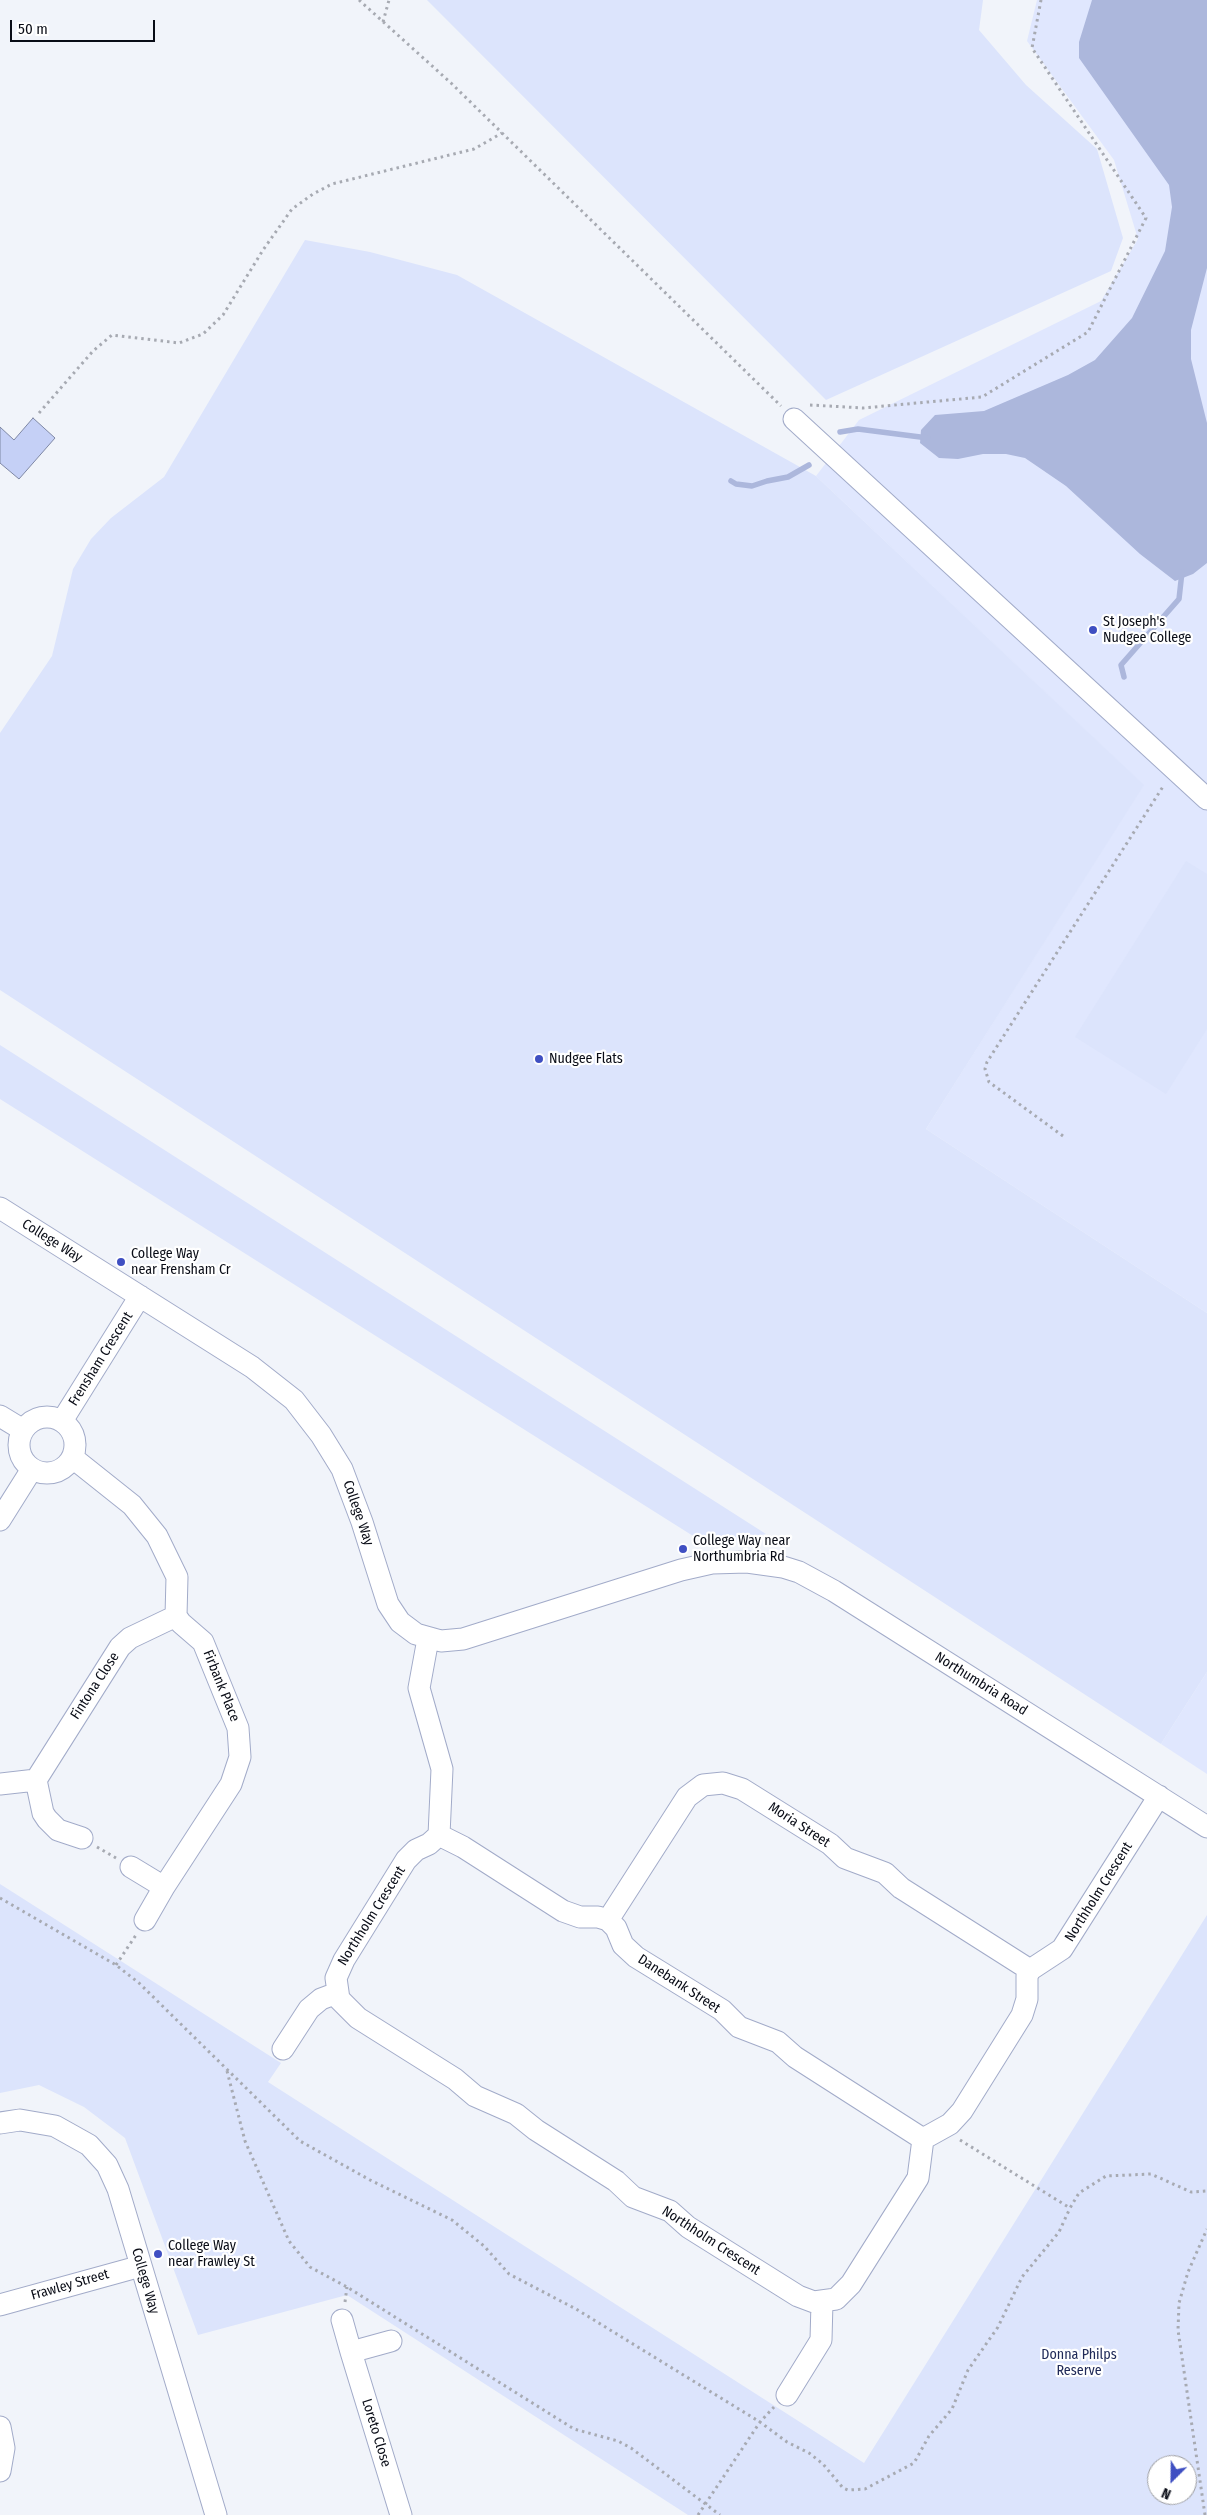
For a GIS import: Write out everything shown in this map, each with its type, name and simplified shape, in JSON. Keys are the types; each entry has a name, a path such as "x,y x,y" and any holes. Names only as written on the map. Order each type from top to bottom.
{"street":[{"path":"792,408 1207,799"},
{"name":"College Way","path":"0,1208 252,1367 277,1385 309,1418 342,1469 362,1522 388,1604 400,1622 416,1634 428,1639 448,1641 463,1639 695,1566 728,1561 747,1562"},
{"name":"Frensham Crescent","path":"62,1421 140,1296"},
{"path":"0,1416 23,1430"},
{"path":"45,1417 62,1421 74,1434 76,1450 73,1458 67,1466 50,1474 32,1469 21,1456 19,1447 23,1430 29,1423 45,1417"},
{"path":"73,1458 132,1505 157,1536 177,1577 176,1616"},
{"path":"0,1520 32,1469"},
{"name":"Northumbria Road","path":"747,1562 783,1567 815,1580 1207,1827"},
{"name":"Fintona Close","path":"36,1780 120,1647 130,1638 176,1616"},
{"name":"Firbank Place","path":"145,1920 164,1887 231,1784 240,1757 238,1728 208,1650 198,1636 185,1627 176,1616"},
{"path":"428,1639 419,1688 442,1769 439,1835 463,1847 563,1911 580,1917 598,1917 608,1920"},
{"path":"1,1784 36,1780 43,1813 58,1830 82,1838"},
{"name":"Moria Street","path":"608,1920 687,1797 703,1785 723,1783 742,1788 830,1844 845,1858 885,1873 901,1888 1030,1970"},
{"name":"Northholm Crescent","path":"1030,1970 1062,1950 1159,1796"},
{"name":"Northholm Crescent","path":"439,1835 429,1844 416,1850 406,1860 344,1960 336,1978 336,1993 350,2011 455,2079 475,2096 516,2114 536,2130 616,2181 633,2196 670,2211 688,2227 798,2296 822,2302"},
{"path":"131,1867 164,1887"},
{"name":"Danebank Street","path":"608,1920 616,1928 623,1945 636,1956 722,2010 739,2027 778,2042 795,2058 923,2139"},
{"path":"787,2394 821,2340 822,2302 836,2298 844,2292 914,2185 920,2172 923,2139 944,2128 962,2111 1022,2015 1027,1999 1027,1976 1030,1970"},
{"path":"283,2049 309,2009 321,2000 336,1993"},
{"name":"College Way","path":"0,2123 20,2120 44,2123 66,2131 89,2145 106,2165 112,2176 141,2266 216,2515"},
{"name":"Frawley Street","path":"0,2305 141,2266"},
{"name":"Loreto Close","path":"342,2320 401,2515"},
{"path":"351,2352 391,2341"},
{"path":"0,2427 4,2448 0,2471"}],"path":[{"path":"359,0 451,83 792,408 863,408 982,397 1088,332 1146,218 1032,48 1041,0"},
{"path":"383,22 388,0"},
{"path":"39,413 93,351 112,335 179,343 203,334 223,315 263,250 292,209 313,194 332,184 474,149 502,132"},
{"path":"1063,1136 989,1082 985,1069 987,1062 1160,789 1177,770"},
{"path":"82,1838 131,1867"},
{"path":"0,1898 116,1965 139,1983 300,2141 370,2180 452,2220 484,2246 509,2274 576,2309 760,2422 787,2442 809,2453 823,2464 843,2488 848,2490 865,2489 914,2462 929,2436 952,2409 968,2370 998,2327 1022,2277 1059,2232 1079,2193 1106,2176 1151,2174 1191,2192 1207,2191"},
{"path":"116,1965 145,1920"},
{"path":"227,2070 245,2141 288,2241 310,2267 347,2286 574,2429 618,2441 631,2448 704,2505 720,2515"},
{"path":"944,2128 1070,2208"},
{"path":"1206,2515 1178,2330 1179,2303 1188,2272 1207,2229"},
{"path":"698,2515 760,2422"}],"shaded area":[{"name":"St Joseph's Nudgee College","path":"1037,0 1207,0 1207,1313 926,1129 1143,785 816,476 859,420 1101,301 1138,239 1114,160 1027,41"},
{"path":"1092,0 1207,0 1207,268 1191,330 1191,359 1207,423 1207,563 1193,574 1175,581 1140,554 1066,486 1025,458 1006,454 983,454 958,459 939,458 920,443 921,430 935,415 984,411 1068,375 1095,360 1132,318 1165,251 1172,207 1169,185 1079,58 1079,42"},
{"path":"1207,1672 1207,1774 1161,1744"}],"green space":[{"path":"427,0 983,0 979,30 1026,85 1097,149 1123,238 1111,271 826,400"},
{"name":"Nudgee Flats","path":"305,240 370,252 457,275 816,476 1144,785 926,1129 1207,1313 1207,1672 1161,1744 0,990 0,733 52,656 73,569 91,539 111,518 164,477"},
{"path":"1186,861 1207,874 1207,1029 1166,1094 1075,1037"},
{"path":"0,1045 766,1534 709,1546 0,1099"},
{"name":"Donna Philps Reserve","path":"0,1884 281,2063 268,2082 864,2463 1207,1915 1207,2515 688,2515 347,2295 198,2335 125,2138 84,2107 39,2085 0,2093"}],"building":[{"path":"33,418 55,438 19,479 0,463 0,427 14,440"}],"waterway":[{"path":"840,432 858,429 928,438"},
{"path":"731,481 736,484 752,486 788,477 809,465"},
{"path":"1124,677 1121,665 1179,599 1182,572"}],"place":[{"name":"St Joseph's Nudgee College","path":"1093,630"},
{"name":"Nudgee Flats","path":"539,1059"},
{"name":"College Way near Frensham Cr","path":"121,1262"},
{"name":"College Way near Northumbria Rd","path":"683,1549"},
{"name":"College Way near Frawley St","path":"158,2254"}]}
